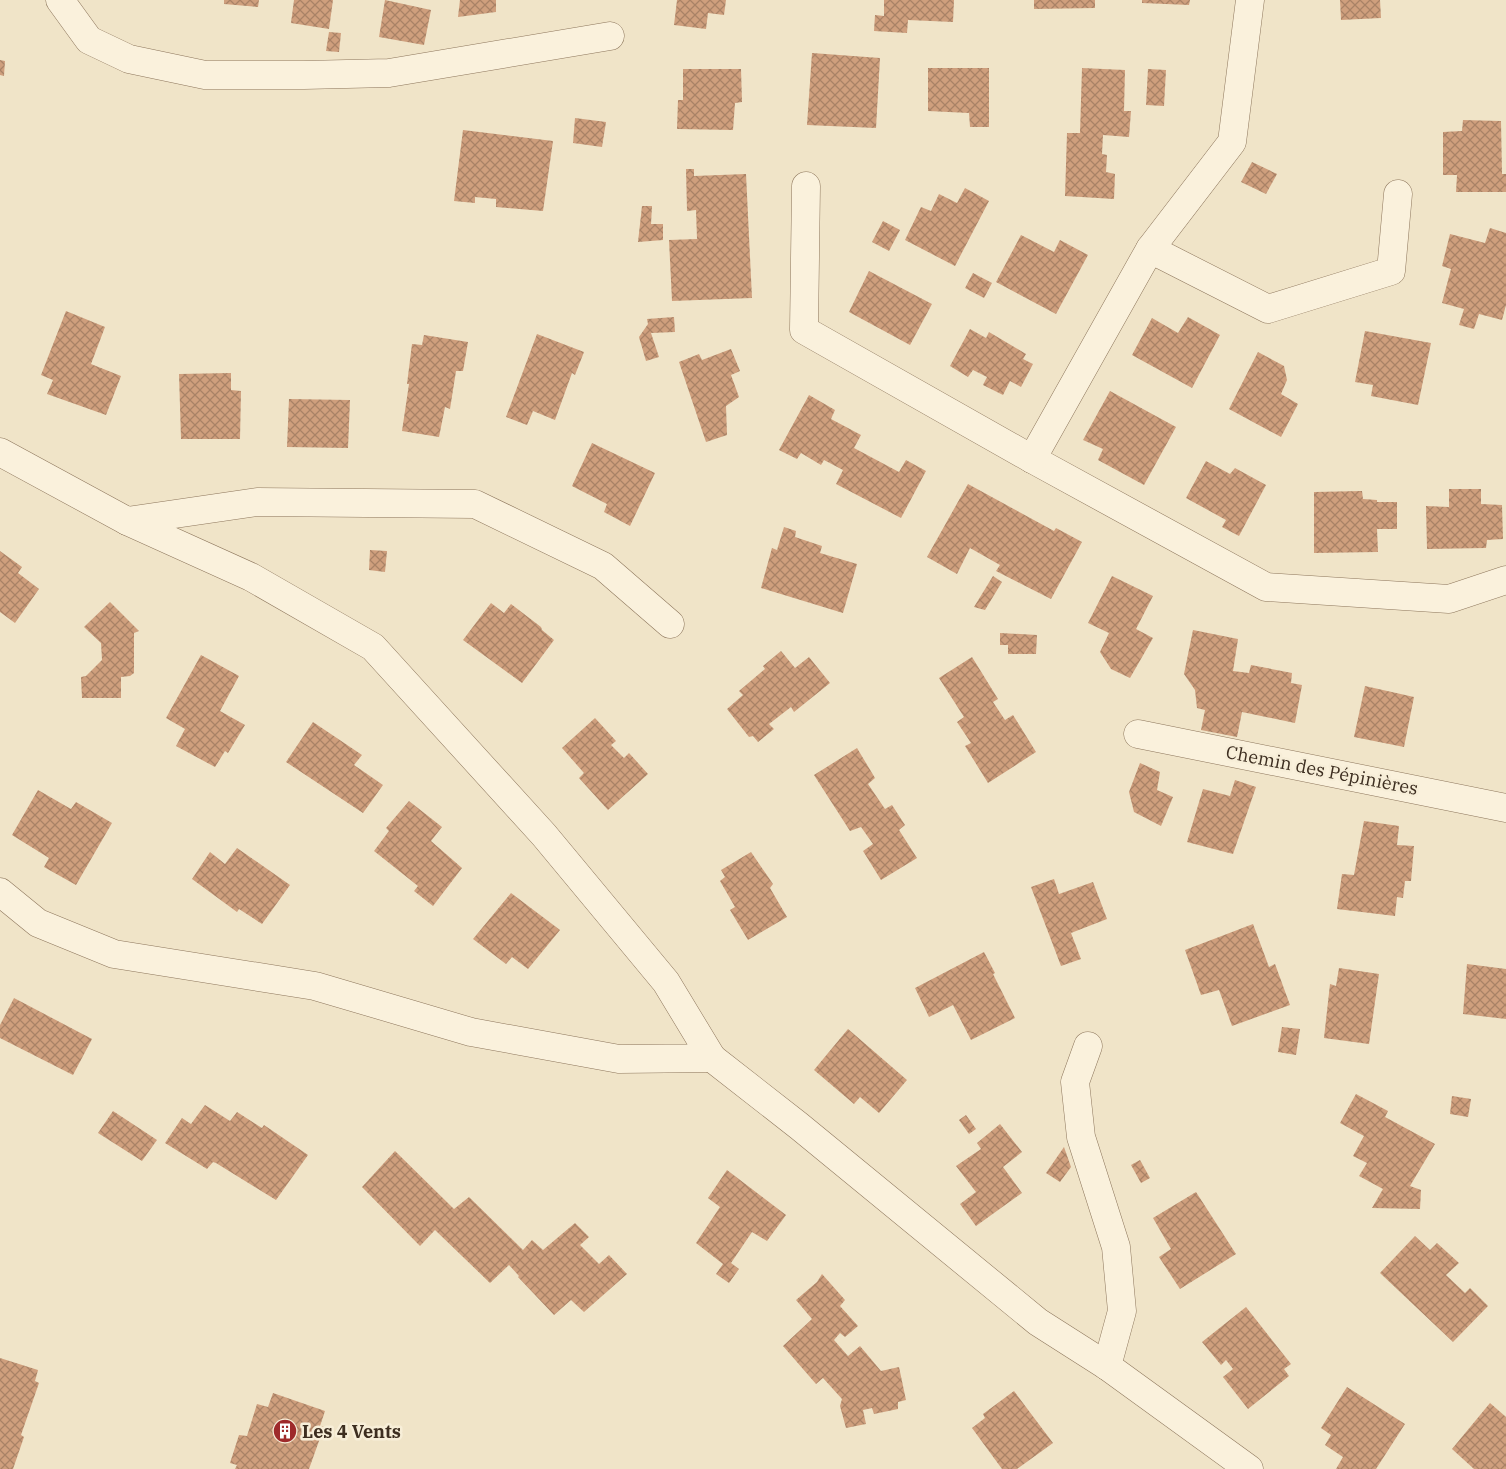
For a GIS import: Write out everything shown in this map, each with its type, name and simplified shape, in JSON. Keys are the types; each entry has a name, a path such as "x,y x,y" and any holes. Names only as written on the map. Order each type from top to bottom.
{"street":[{"path":"60,0 89,40 128,59 205,75 389,73 610,36"},
{"path":"1032,459 1150,249 1232,142 1250,0"},
{"path":"806,186 804,330 1032,459 1266,586 1449,599 1506,580"},
{"path":"1150,249 1268,309 1391,270 1398,194"},
{"path":"0,452 127,521 251,577 373,647 544,836 666,982 712,1058 799,1126 1038,1322 1107,1366 1249,1469"},
{"path":"127,521 257,502 475,504 604,566 670,624"},
{"name":"Chemin des Pépinières","path":"1138,734 1506,808"},
{"path":"0,892 38,922 114,954 315,986 471,1032 619,1059 712,1058"},
{"path":"1088,1046 1075,1082 1081,1137 1116,1247 1122,1311 1107,1366"}],"building":[{"path":"224,0 259,0 258,7 224,4"},
{"path":"294,0 333,0 329,29 291,23"},
{"path":"385,0 431,10 424,45 379,37"},
{"path":"460,0 496,0 496,12 458,17"},
{"path":"677,0 726,0 724,15 708,13 706,29 674,25"},
{"path":"884,0 954,0 953,22 908,20 907,33 874,31 875,15 884,16"},
{"path":"1034,0 1095,0 1095,8 1034,9"},
{"path":"1142,0 1190,0 1189,5 1142,3"},
{"path":"1340,0 1380,0 1381,18 1341,20"},
{"path":"329,32 341,33 339,52 326,51"},
{"path":"812,53 880,58 876,128 807,125"},
{"path":"0,60 5,61 4,76 0,75"},
{"path":"928,68 989,68 989,127 970,127 969,113 928,111"},
{"path":"1082,68 1125,70 1124,111 1131,111 1129,137 1103,135 1102,154 1107,155 1106,172 1115,174 1114,199 1065,196 1067,133 1080,133"},
{"path":"683,69 741,69 742,102 735,103 733,130 677,129 678,100 683,100"},
{"path":"1148,69 1166,70 1164,106 1146,105"},
{"path":"575,118 606,122 602,147 573,143"},
{"path":"1463,120 1501,121 1502,174 1506,174 1506,192 1456,192 1457,175 1443,175 1443,132 1462,131"},
{"path":"463,130 553,141 543,211 496,207 496,199 475,197 475,203 454,201"},
{"path":"1252,162 1277,174 1266,194 1241,182"},
{"path":"686,169 694,169 694,176 746,174 752,298 672,301 669,240 697,239 696,210 687,211"},
{"path":"965,188 989,201 955,266 905,240 921,207 931,211 939,194 957,203"},
{"path":"642,206 652,206 651,224 663,224 663,240 638,242"},
{"path":"883,221 900,230 889,251 872,242"},
{"path":"1490,228 1506,233 1506,305 1502,320 1479,314 1474,329 1459,325 1464,309 1442,303 1451,269 1442,266 1450,234 1485,243"},
{"path":"1021,235 1054,252 1060,240 1088,255 1056,314 996,282"},
{"path":"869,271 932,304 910,345 849,312"},
{"path":"973,273 992,283 984,298 965,288"},
{"path":"66,311 105,327 91,364 121,376 106,415 47,394 53,380 41,375"},
{"path":"674,317 675,332 651,333 659,357 646,361 639,337 648,324 647,319"},
{"path":"1188,317 1220,335 1192,388 1132,355 1152,318 1178,333"},
{"path":"970,329 986,338 989,332 1026,354 1023,359 1033,364 1021,387 1010,381 1003,395 983,385 987,377 973,370 968,377 950,366"},
{"path":"1365,331 1431,343 1418,405 1371,396 1373,385 1355,382"},
{"path":"537,334 584,352 575,375 572,373 555,420 533,411 527,425 506,417"},
{"path":"424,335 468,342 463,371 456,371 450,409 445,407 439,437 402,431 409,384 407,384 412,344 422,345"},
{"path":"731,349 740,371 731,375 739,397 726,406 727,435 706,442 679,362 699,354 702,360"},
{"path":"1258,352 1284,366 1287,380 1281,394 1298,404 1281,437 1229,409"},
{"path":"231,373 231,390 241,391 240,439 181,439 179,374"},
{"path":"1110,391 1176,427 1144,485 1098,460 1103,449 1083,440"},
{"path":"809,395 835,410 831,419 861,435 854,448 899,472 906,460 926,471 901,518 836,484 843,470 824,460 821,465 801,453 797,459 779,450"},
{"path":"289,399 350,400 348,448 287,447"},
{"path":"592,443 655,473 630,526 604,512 607,504 572,486"},
{"path":"1206,461 1230,474 1235,468 1266,485 1239,536 1222,527 1226,520 1186,498"},
{"path":"968,484 1054,531 1056,528 1082,542 1051,599 996,571 1000,565 970,548 957,574 927,557"},
{"path":"1449,489 1481,489 1481,504 1502,505 1503,539 1487,540 1486,548 1427,549 1426,506 1449,507"},
{"path":"1362,491 1363,499 1377,500 1377,502 1397,502 1397,529 1377,529 1378,552 1314,553 1314,492"},
{"path":"784,527 796,531 795,537 822,546 820,553 857,564 843,613 761,588 772,548 777,550"},
{"path":"370,550 387,551 385,572 369,570"},
{"path":"0,551 22,567 18,573 39,589 15,623 0,612"},
{"path":"993,576 1002,582 985,610 974,607"},
{"path":"1112,576 1153,596 1136,629 1153,638 1130,678 1111,669 1100,652 1109,633 1088,623"},
{"path":"110,602 139,631 134,633 134,673 130,676 121,677 121,698 82,698 81,677 86,676 102,660 101,643 84,627"},
{"path":"491,603 504,613 511,604 541,627 554,640 522,683 463,640"},
{"path":"1193,630 1238,639 1233,671 1249,673 1251,665 1292,673 1291,683 1302,685 1295,723 1242,712 1237,737 1201,730 1205,710 1197,708 1195,690 1184,674"},
{"path":"1000,633 1037,635 1036,654 1008,654 1008,645 1000,645"},
{"path":"781,651 795,668 809,657 830,683 794,712 791,707 769,724 774,729 758,742 753,736 749,737 727,709 743,695 739,691 765,669 763,666"},
{"path":"201,655 239,676 220,711 245,725 228,753 225,751 215,767 176,746 185,729 166,718"},
{"path":"972,657 998,699 993,702 1005,720 1013,715 1036,752 988,783 965,746 971,743 957,722 964,717 939,678"},
{"path":"1365,686 1414,697 1404,747 1354,737"},
{"path":"595,718 616,741 611,745 624,758 629,753 648,774 608,810 579,778 584,773 562,748"},
{"path":"313,722 362,755 354,765 383,785 363,813 286,762"},
{"path":"857,748 875,778 868,784 885,809 892,805 905,825 899,830 917,858 881,880 863,851 873,844 861,827 850,831 814,775"},
{"path":"1140,763 1160,772 1157,790 1173,797 1161,826 1134,812 1129,792"},
{"path":"1235,780 1256,787 1233,854 1187,842 1203,789 1230,796"},
{"path":"38,790 71,809 76,802 112,823 76,885 44,867 49,858 12,835"},
{"path":"409,801 442,827 431,841 462,868 433,906 414,891 418,886 374,851 389,831 386,828"},
{"path":"1364,821 1399,826 1397,845 1414,846 1411,881 1405,881 1403,898 1397,897 1395,916 1337,909 1342,874 1354,875"},
{"path":"237,848 290,885 262,924 239,909 237,912 192,879 210,852 225,864"},
{"path":"751,852 773,884 770,888 787,917 748,940 730,910 735,907 720,881 725,877 721,870"},
{"path":"1054,879 1059,894 1093,882 1107,919 1071,933 1081,959 1061,966 1031,887"},
{"path":"511,893 560,930 528,969 512,957 506,964 473,939"},
{"path":"1253,924 1269,967 1275,964 1290,1005 1232,1026 1219,990 1201,995 1185,950"},
{"path":"984,952 1015,1018 971,1040 953,1005 929,1017 915,988"},
{"path":"1467,964 1506,969 1506,1019 1463,1014"},
{"path":"1339,968 1379,974 1369,1044 1324,1038 1330,984 1336,986"},
{"path":"14,998 92,1039 73,1075 0,1038 0,1025"},
{"path":"1282,1027 1300,1029 1296,1055 1278,1052"},
{"path":"848,1029 907,1080 879,1113 860,1097 854,1104 814,1070"},
{"path":"1356,1094 1388,1111 1385,1117 1435,1144 1410,1186 1421,1190 1420,1209 1372,1208 1383,1189 1359,1176 1367,1163 1353,1156 1364,1136 1340,1123"},
{"path":"1452,1096 1471,1099 1468,1117 1450,1114"},
{"path":"205,1105 230,1121 237,1112 262,1128 264,1125 308,1155 276,1200 216,1163 213,1162 207,1169 165,1143 182,1118 191,1124"},
{"path":"113,1111 157,1140 142,1161 98,1133"},
{"path":"966,1115 976,1129 969,1134 959,1120"},
{"path":"1000,1124 1022,1152 1003,1167 1022,1193 976,1226 960,1204 976,1192 956,1166 981,1149 977,1143"},
{"path":"1064,1147 1071,1167 1060,1182 1046,1173"},
{"path":"395,1151 454,1209 469,1197 523,1250 532,1240 543,1250 575,1223 589,1237 580,1245 599,1264 609,1255 627,1274 584,1312 571,1300 554,1315 509,1265 490,1283 435,1230 420,1246 362,1187"},
{"path":"1140,1160 1150,1178 1141,1183 1131,1165"},
{"path":"727,1170 786,1215 767,1241 752,1232 731,1263 739,1269 729,1283 716,1274 723,1264 696,1243 720,1207 708,1198"},
{"path":"1196,1192 1236,1254 1180,1289 1159,1257 1171,1249 1153,1218"},
{"path":"1415,1236 1430,1250 1437,1243 1459,1263 1446,1275 1465,1293 1470,1288 1488,1306 1453,1342 1380,1273"},
{"path":"822,1274 845,1300 840,1306 858,1326 845,1337 840,1333 834,1340 848,1356 860,1346 881,1371 899,1367 906,1400 898,1402 898,1409 874,1414 872,1408 863,1410 866,1424 846,1428 840,1406 842,1399 823,1378 816,1384 783,1346 812,1319 796,1300 817,1282"},
{"path":"1246,1307 1291,1364 1284,1369 1289,1376 1248,1409 1223,1377 1233,1369 1226,1360 1221,1365 1202,1342"},
{"path":"0,1358 38,1370 35,1381 39,1383 21,1435 24,1437 13,1469 0,1469"},
{"path":"1347,1387 1405,1424 1376,1469 1336,1469 1343,1457 1325,1445 1331,1435 1321,1428"},
{"path":"1014,1391 1053,1443 1017,1469 1002,1469 972,1428 985,1418 983,1414"},
{"name":"Les 4 Vents","path":"273,1393 325,1411 320,1426 324,1427 309,1469 235,1469 237,1465 230,1463 239,1435 247,1436 257,1404 268,1407"},
{"path":"1490,1403 1506,1417 1506,1469 1474,1469 1452,1449"}],"place":[{"name":"Les 4 Vents","path":"285,1431"}]}
